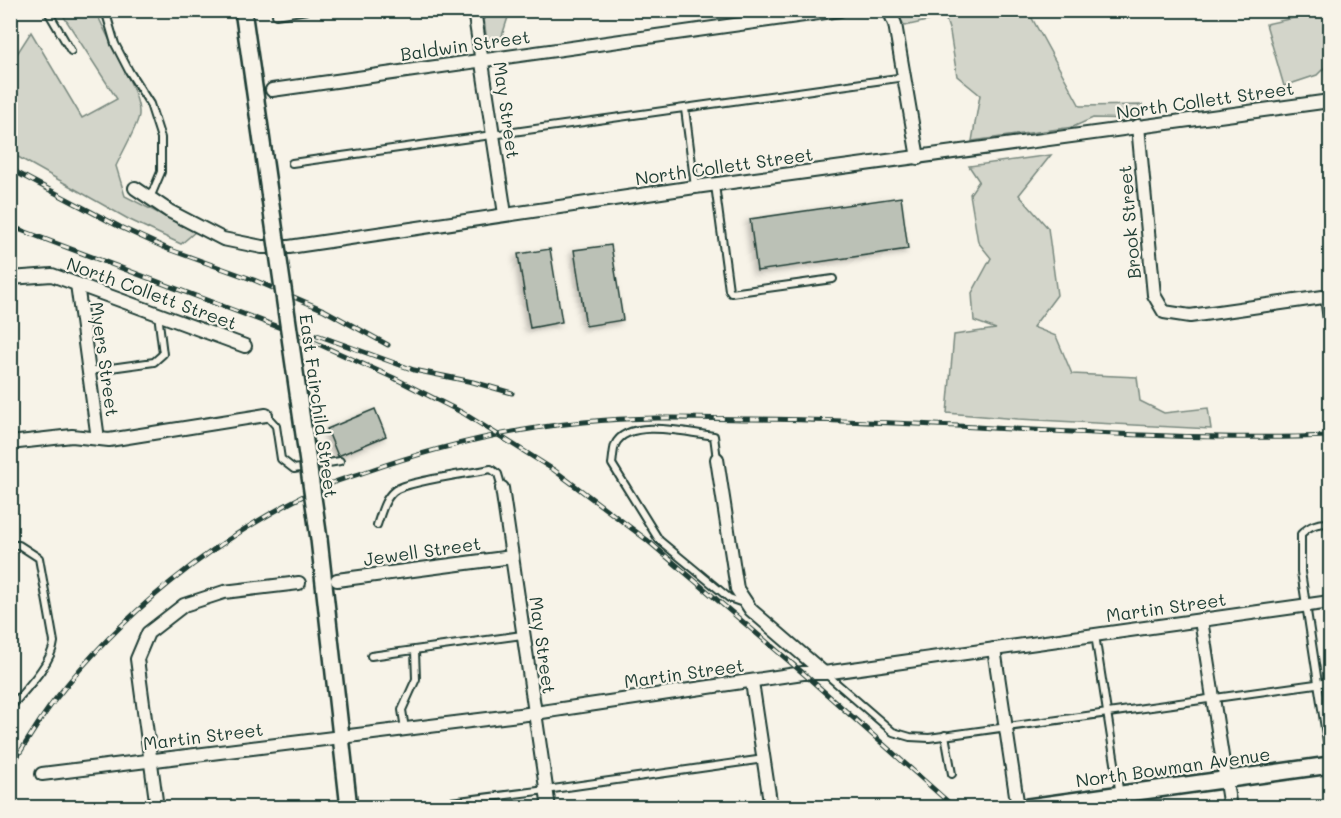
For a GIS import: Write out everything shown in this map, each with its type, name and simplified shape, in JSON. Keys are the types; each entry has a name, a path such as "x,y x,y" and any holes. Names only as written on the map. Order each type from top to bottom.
{"street":[{"name":"East Fairchild Street","path":"243,10 319,539 349,807"},
{"name":"May Street","path":"474,10 505,214"},
{"name":"Baldwin Street","path":"272,90 840,10"},
{"path":"889,10 895,24 918,158"},
{"name":"North Collett Street","path":"135,188 169,211 223,239 262,247 289,247 696,187 1330,101"},
{"name":"Brook Street","path":"1138,126 1154,295 1164,312 1190,316 1327,297"},
{"name":"North Collett Street","path":"10,278 52,275 245,346"},
{"name":"Myers Street","path":"77,284 98,439"},
{"path":"10,443 72,436 109,440 266,415"},
{"path":"717,459 737,589 751,610 824,673"},
{"name":"May Street","path":"502,488 549,807"},
{"name":"Jewell Street","path":"337,580 512,557"},
{"path":"157,807 137,660 148,633 184,605 224,592 299,583"},
{"name":"Martin Street","path":"42,774 535,713 803,673 824,673 1330,602"},
{"path":"1200,620 1230,807"},
{"path":"994,649 1020,807"},
{"path":"752,682 771,807"},
{"name":"North Bowman Avenue","path":"1020,807 1121,800 1226,779 1330,763"}],"lane":[{"path":"47,10 71,51"},
{"path":"105,10 115,44 150,104 161,138 161,172 150,198"},
{"path":"276,15 307,10"},
{"path":"292,163 905,77"},
{"path":"685,109 696,187"},
{"path":"715,185 731,293 833,279"},
{"path":"1327,297 1330,344"},
{"path":"89,372 154,362 163,354 158,314"},
{"path":"266,415 276,426 281,459 294,469 340,461"},
{"path":"717,459 714,436 665,429 629,431 615,444 612,464 659,540 729,598 747,604"},
{"path":"377,525 385,503 394,490 410,484 491,469 498,474 502,488"},
{"path":"1330,523 1315,524 1301,534 1301,572 1305,605 1330,763"},
{"path":"10,545 19,545 39,558 54,642 53,650 43,666 10,708"},
{"path":"371,656 522,634"},
{"path":"1095,635 1121,800"},
{"path":"405,729 402,710 416,679 415,651"},
{"path":"824,673 893,732 920,737 1006,728 1330,682"},
{"path":"945,735 952,774"},
{"path":"403,807 546,790 764,759"}],"shaded area":[{"path":"1310,10 1330,11 1330,62 1317,75 1284,86 1266,24 1307,15"},
{"path":"72,11 96,11 129,79 138,105 138,120 116,166 125,196 195,232 181,244 130,220 11,153 11,119 18,102 11,94 11,56 15,57 31,32 82,118 117,99 64,17"},
{"path":"483,11 510,11 501,39 487,42"},
{"path":"894,11 1028,11 1080,106 1142,105 1138,119 1093,118 1073,127 972,141 980,95 957,76 950,32 945,17 905,26"},
{"path":"1051,155 1019,195 1048,228 1057,295 1033,327 1056,336 1072,374 1137,377 1140,401 1164,413 1208,408 1211,429 947,413 954,335 996,329 974,321 972,293 991,258 978,242 970,194 979,181 969,166"}],"building":[{"path":"901,197 908,249 757,271 750,219"},
{"path":"611,245 623,320 586,326 574,250"},
{"path":"550,249 562,322 530,328 518,254"},
{"path":"375,409 386,436 338,456 327,429"}],"railway":[{"path":"10,169 120,227 168,249 254,280 324,310 388,345"},
{"path":"10,226 294,333 394,378 463,413 554,470 647,540 803,673 955,808"},
{"path":"317,335 414,370 512,393"},
{"path":"10,768 48,709 109,638 139,609 204,556 274,511 317,489 446,447 501,434 556,425 605,420 667,418 823,420 1185,436 1330,436"}]}
